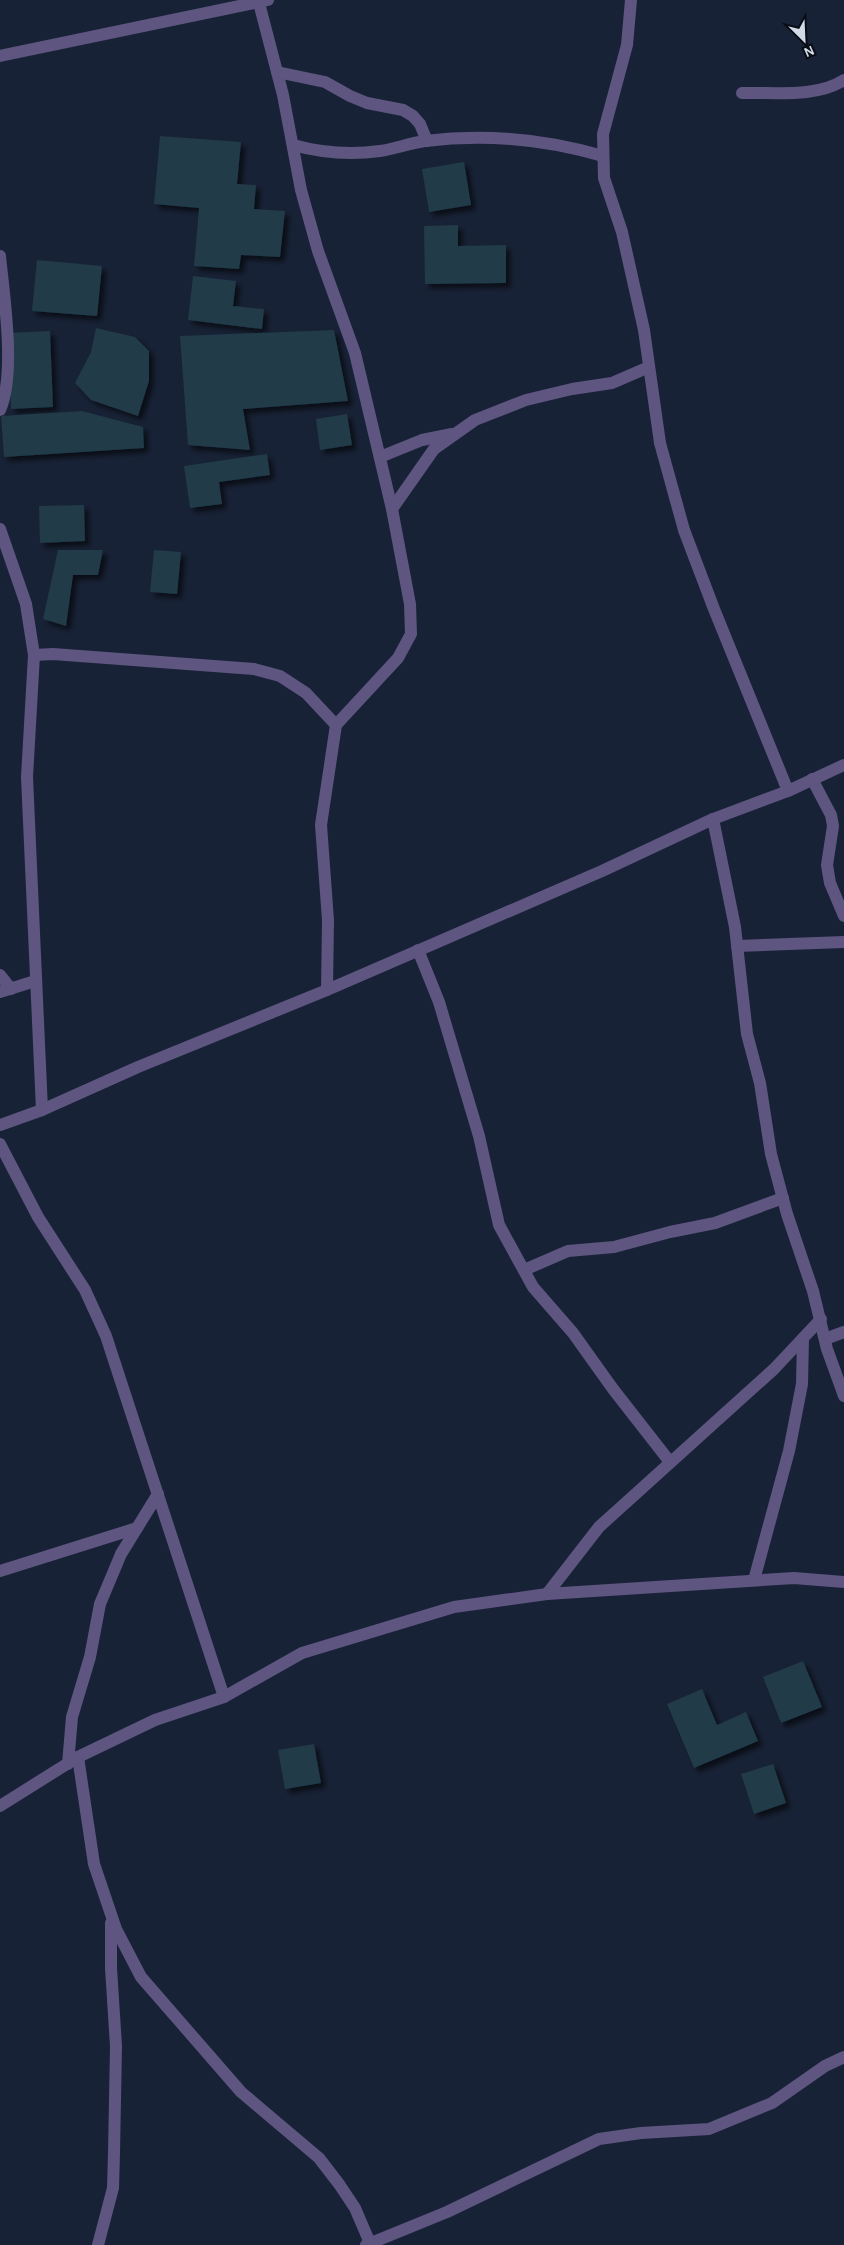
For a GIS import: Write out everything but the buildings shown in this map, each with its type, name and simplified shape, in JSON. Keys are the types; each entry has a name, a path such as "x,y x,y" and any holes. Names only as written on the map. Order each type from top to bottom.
{"street":[{"path":"631,0 627,45 603,134 604,178 622,232 644,330 660,443 684,530 788,791"},
{"path":"0,56 263,2 301,190 318,251 355,353 392,509 410,604 411,634 398,658 336,725 321,826 328,920 328,990"},
{"path":"277,72 325,82 367,103 403,110 413,116 420,124 427,141"},
{"path":"742,93 807,92 836,85 844,80"},
{"path":"292,145 342,154 381,151 427,141 516,138 564,145 603,156"},
{"path":"0,256 8,333 5,398 0,410"},
{"path":"392,509 434,449 475,420 526,400 572,389 612,383 649,367"},
{"path":"380,457 422,440 457,433"},
{"path":"0,529 26,604 34,655 27,777 42,1110"},
{"path":"34,655 53,654 254,670 280,676 306,693 336,725"},
{"path":"0,1126 42,1110 138,1067 328,990 602,871 713,819 788,791 844,765"},
{"path":"812,780 832,814 833,826 827,865 830,883 844,916"},
{"path":"713,819 737,946 747,1034 760,1083 771,1154 821,1319 825,1339 844,1396"},
{"path":"737,946 844,942"},
{"path":"418,950 438,1002 480,1136 498,1225 533,1287 573,1333 613,1390 670,1462"},
{"path":"0,975 6,991 36,981"},
{"path":"0,1144 38,1217 85,1290 106,1336 224,1697"},
{"path":"524,1270 568,1250 614,1247 670,1232 715,1224 783,1198"},
{"path":"547,1594 599,1527 774,1369 821,1319"},
{"path":"825,1339 844,1332"},
{"path":"754,1580 789,1451 802,1384 803,1338"},
{"path":"158,1494 121,1554 100,1604 90,1657 72,1716 73,1761 94,1864 116,1929 141,1977 241,2092 319,2158 355,2208 368,2244 447,2212 599,2139 641,2133 709,2129 772,2103 825,2066 844,2057"},
{"path":"0,1571 137,1528"},
{"path":"0,1806 73,1761 155,1720 224,1697 302,1652 454,1607 547,1594 754,1580 794,1578 844,1582"},
{"path":"98,2245 113,2188 116,2046 111,1968 111,1916"}]}
